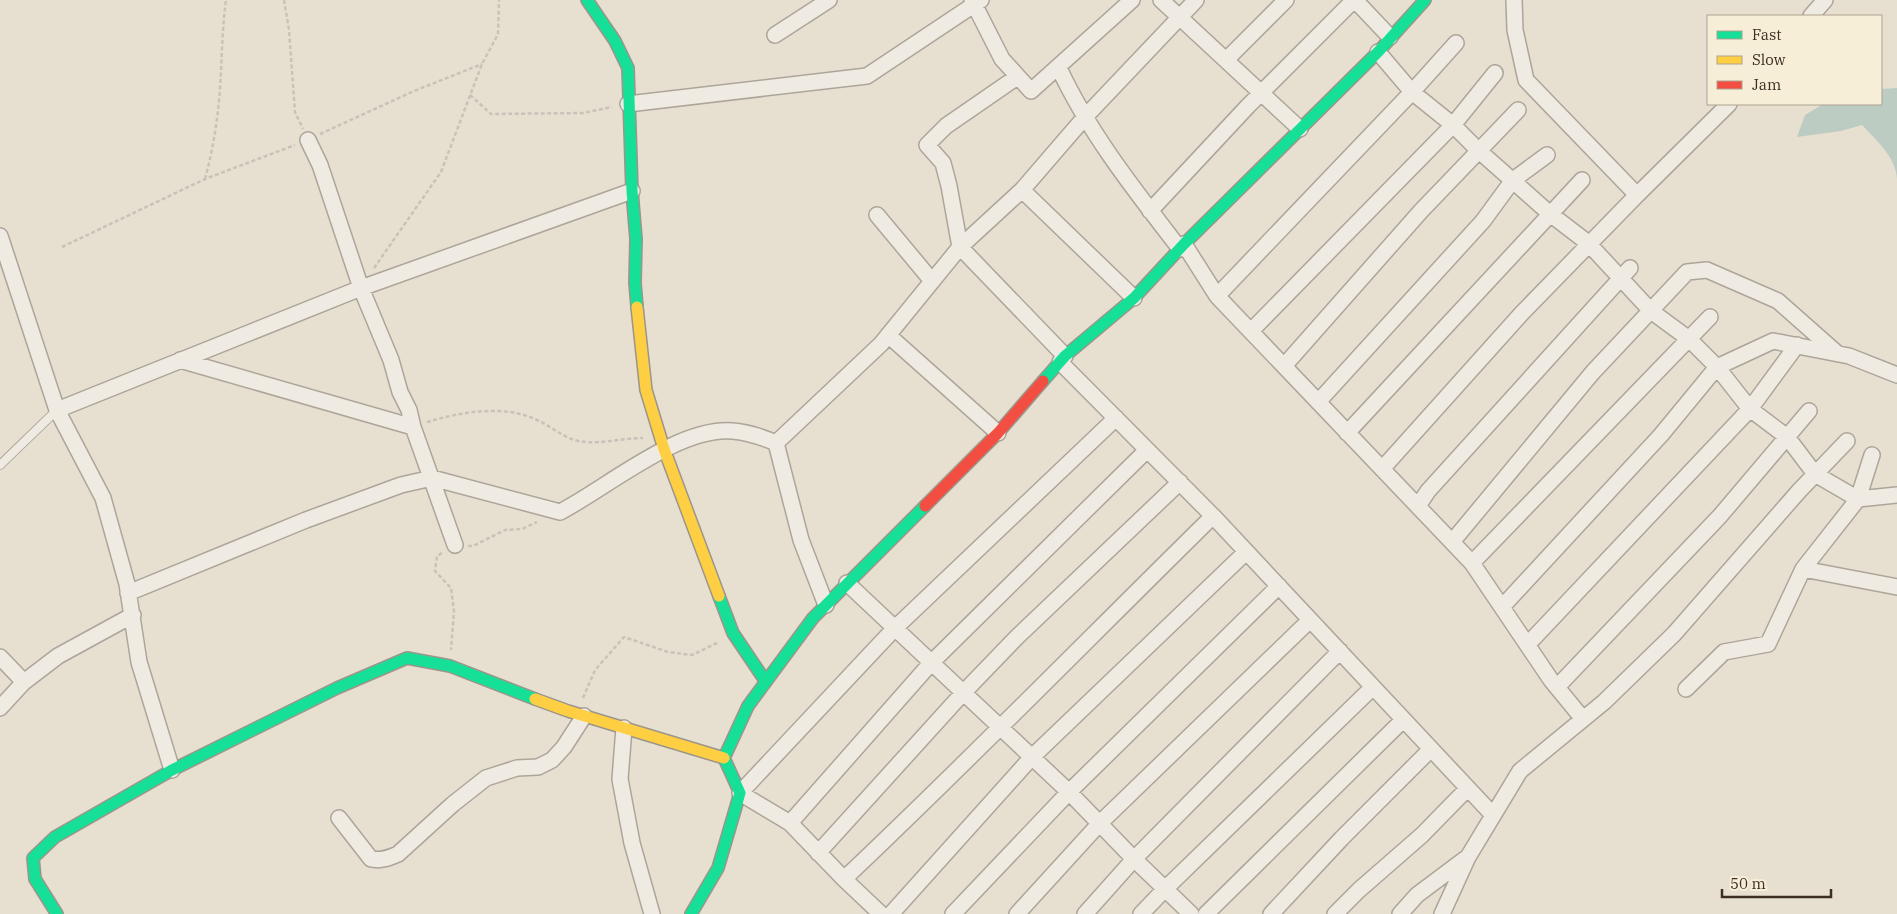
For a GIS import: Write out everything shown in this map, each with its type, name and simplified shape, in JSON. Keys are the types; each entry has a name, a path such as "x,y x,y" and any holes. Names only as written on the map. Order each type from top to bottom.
{"street":[{"path":"587,0 607,27 621,51 628,68 632,191 636,239 635,283 646,390 664,449 733,633 766,682"},
{"path":"776,35 829,0"},
{"path":"628,104 867,76 976,1 1002,59 1031,91 1059,68 1132,0"},
{"path":"1161,0 1300,129"},
{"path":"776,443 888,335 960,247 1022,190 1085,117 1196,0"},
{"path":"1226,60 1286,0"},
{"path":"1150,211 1261,93 1355,0 1390,37"},
{"path":"724,758 748,706 813,618 998,433 1063,359 1134,298 1182,246 1378,52 1425,0"},
{"path":"1514,0 1515,30 1526,80 1637,195"},
{"path":"1812,15 1825,0"},
{"path":"1217,296 1412,92 1456,43"},
{"path":"1378,52 1412,92 1453,125 1549,214 1625,273 1651,311 1689,339 1717,367 1750,409 1787,436 1815,474 1858,499 1897,494"},
{"path":"1059,68 1068,89 1085,117 1150,211 1182,246 1217,296 1472,563 1557,687 1583,719"},
{"path":"1251,331 1453,125 1495,73"},
{"path":"1017,77 946,126 927,145 943,163 960,247 1116,418 1213,516 1309,621 1493,815"},
{"path":"1382,469 1522,313 1588,243 1728,105"},
{"path":"1284,366 1421,211 1518,110"},
{"path":"308,140 320,165 361,288 391,360 400,392 409,410 455,545"},
{"path":"1318,402 1483,221 1513,180 1546,155"},
{"path":"1348,433 1582,180"},
{"path":"1022,190 1134,298"},
{"path":"58,410 361,288 632,191"},
{"path":"877,215 932,281"},
{"path":"0,236 58,410 103,498 133,614 139,662 172,770"},
{"path":"1452,542 1593,372 1687,272 1707,270 1778,301 1838,354"},
{"path":"1418,506 1428,490 1625,273"},
{"path":"1472,563 1710,317"},
{"path":"888,335 998,433"},
{"path":"1502,607 1662,435 1717,367 1773,341 1850,356 1897,375"},
{"path":"1528,644 1750,409 1797,345"},
{"path":"180,360 413,426"},
{"path":"1557,687 1720,516 1809,411"},
{"path":"691,914 718,868 740,793 894,629 1116,418"},
{"path":"128,593 306,520 401,485 432,478 560,512 582,501 664,449 702,433 731,430 754,434 776,443"},
{"path":"1442,914 1468,857 1520,771 1604,702 1674,634 1815,474 1847,441"},
{"path":"776,443 801,540 826,605"},
{"path":"790,823 930,663 1148,450"},
{"path":"1686,689 1724,652 1768,644 1803,569 1858,499 1872,455"},
{"path":"818,852 963,693 1017,637 1180,482"},
{"path":"844,879 932,796 999,727 1213,516"},
{"path":"891,914 1032,757 1246,552"},
{"path":"1803,569 1897,587"},
{"path":"847,583 1069,792 1191,914"},
{"path":"953,914 1069,792 1279,586"},
{"path":"0,708 24,682 58,656 133,614"},
{"path":"1017,914 1100,823 1309,621"},
{"path":"1085,914 1134,859 1340,652"},
{"path":"0,657 24,682"},
{"path":"57,914 35,879 33,858 55,837 172,770 337,688 407,658 450,666 580,715 724,758 740,793 790,823 881,914"},
{"path":"1141,914 1165,888 1373,687"},
{"path":"339,818 371,859 378,860 398,854 453,804 486,778 516,768 538,767 552,760 564,746 580,715"},
{"path":"1206,914 1403,720"},
{"path":"624,728 620,779 632,844 652,914"},
{"path":"1271,914 1342,838 1431,749"},
{"path":"1335,914 1359,890 1422,835 1468,788"},
{"path":"1400,914 1418,895 1468,857"}],"lane":[{"path":"0,465 58,410"}],"path":[{"path":"205,179 213,147 219,98 226,0"},
{"path":"284,0 289,30 295,112 308,140"},
{"path":"361,288 441,172 482,64 498,34 498,0"},
{"path":"62,246 205,179 308,140 414,91 482,64"},
{"path":"470,95 491,114 583,113 628,104"},
{"path":"413,426 453,414 521,413 539,420 557,432 577,440 600,442 646,438 664,449"},
{"path":"450,666 454,611 451,588 435,571 437,556 455,545 473,546 505,530 522,528 560,512"},
{"path":"580,715 595,670 624,637 668,652 692,655 713,646 733,633"}],"shaded area":[{"path":"1897,88 1897,179 1896,171 1889,156 1862,125 1841,131 1797,137 1805,115 1821,105 1882,105 1882,89"}],"traffic: fast":[{"path":"587,0 615,41 628,68 632,191 636,239 635,283 637,307"},
{"path":"1043,381 1065,356 1134,298 1184,244 1378,52 1425,0"},
{"path":"691,914 718,868 740,793 724,758 748,706 813,618 925,506"},
{"path":"719,596 733,633 766,682"},
{"path":"57,914 35,879 33,858 55,837 172,770 337,688 407,658 450,666 535,699"}],"traffic: slow":[{"path":"637,307 646,390 664,449 719,596"},
{"path":"535,699 568,711 724,758"}],"traffic: jam":[{"path":"925,506 998,433 1043,381"}]}
